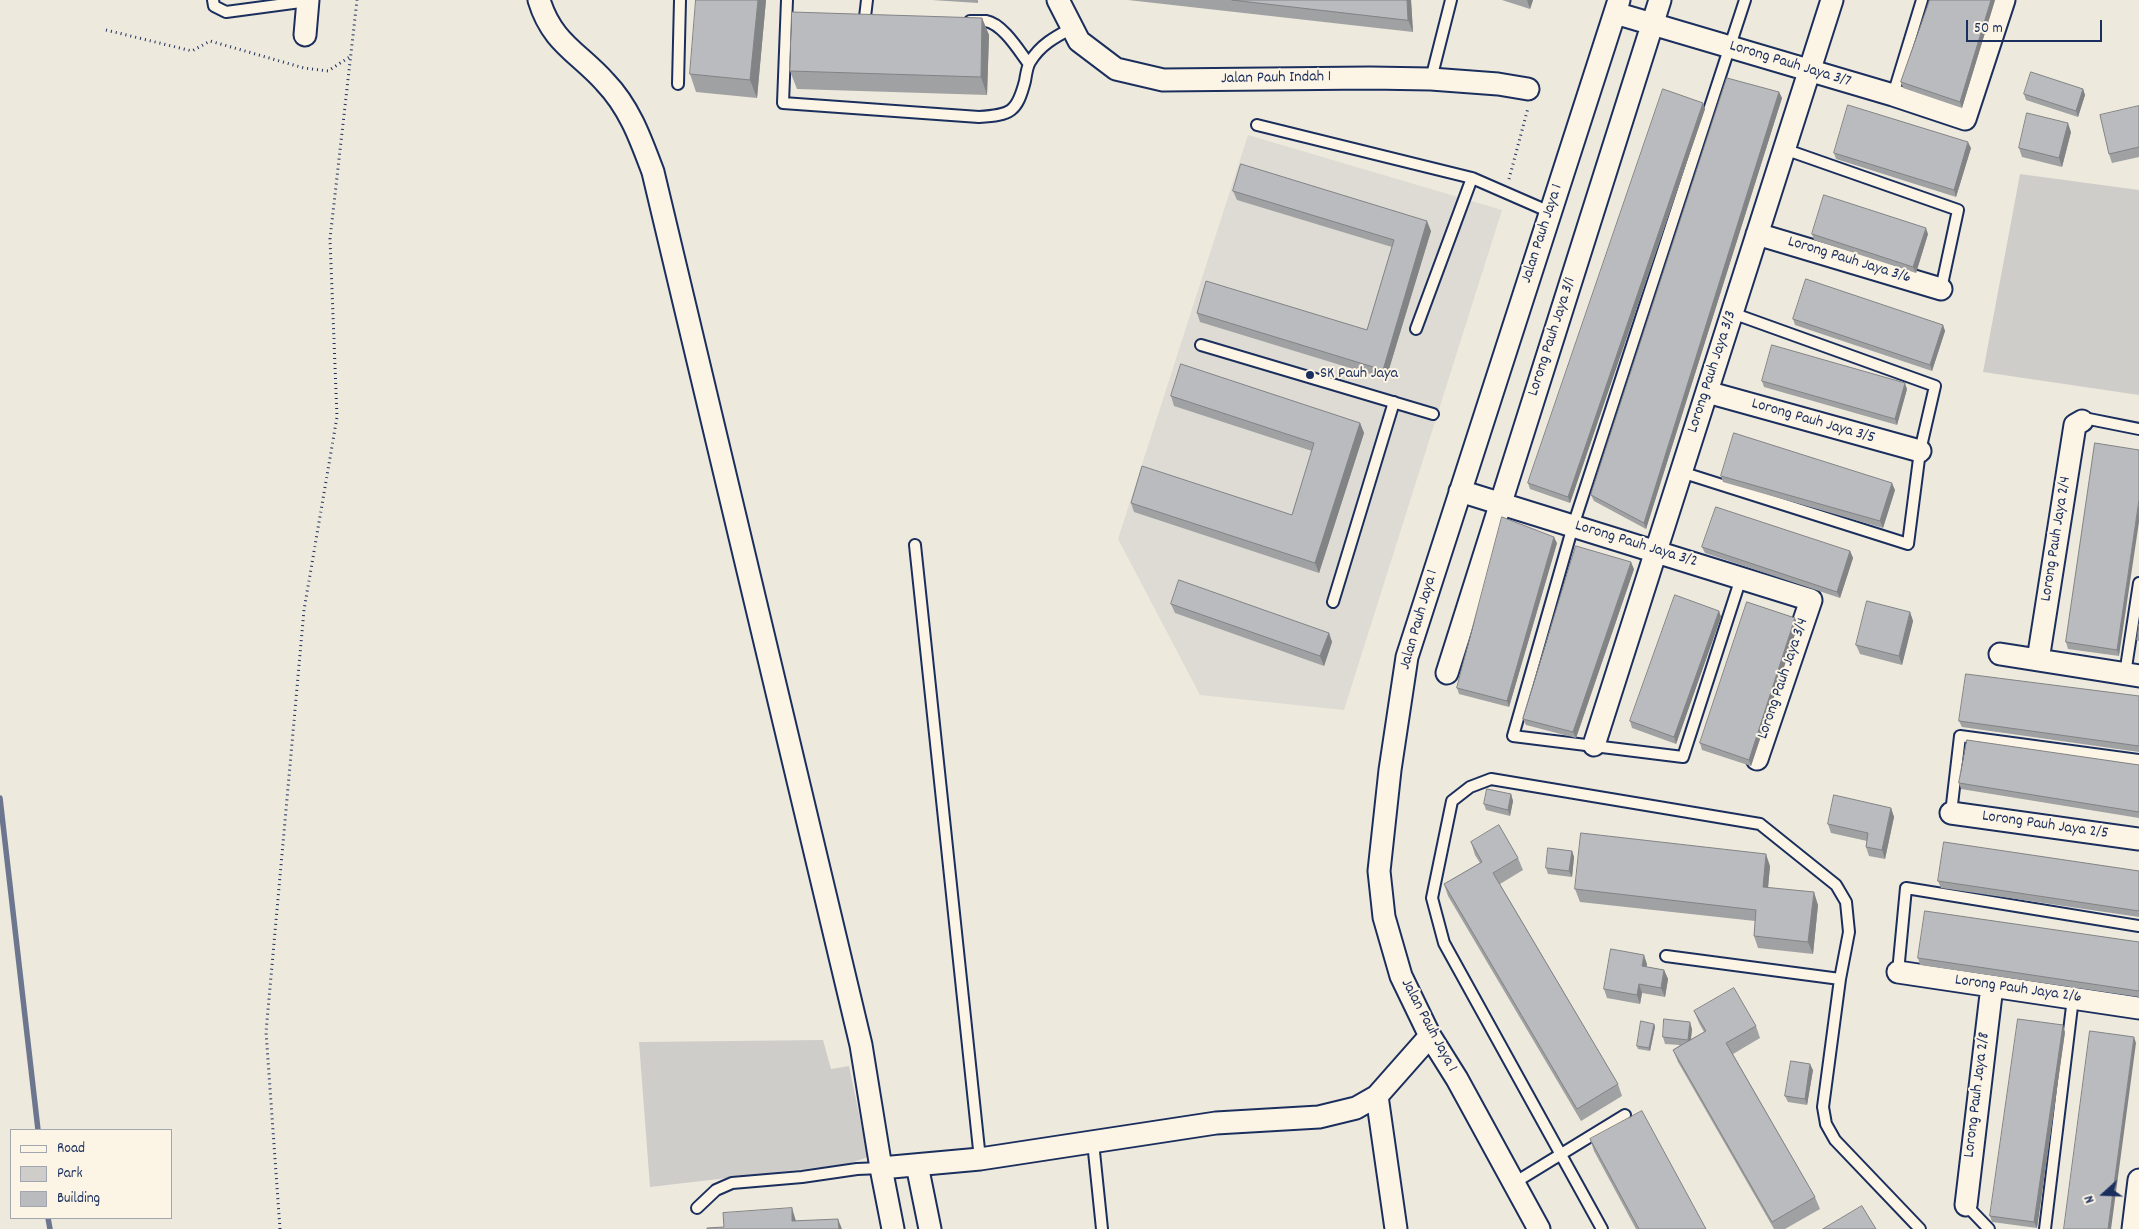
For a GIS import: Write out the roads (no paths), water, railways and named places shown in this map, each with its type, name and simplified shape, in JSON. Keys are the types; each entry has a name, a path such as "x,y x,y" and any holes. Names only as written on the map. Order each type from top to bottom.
{"street":[{"path":"539,0 552,31 605,82 632,116 653,172 861,1045 893,1229"},
{"name":"Jalan Pauh Indah 1","path":"1058,0 1079,41 1116,69 1163,80 1431,79 1498,84 1528,90"},
{"name":"Lorong Pauh Jaya 3/1","path":"1447,673 1660,0"},
{"name":"Lorong Pauh Jaya 3/3","path":"1594,745 1832,0"},
{"name":"Lorong Pauh Jaya 3/7","path":"1617,6 1653,24 1893,95 1965,119 2004,0"},
{"path":"305,35 308,1"},
{"name":"Jalan Pauh Jaya 1","path":"1540,1229 1457,1079 1430,1036 1401,976 1384,918 1379,871 1390,770 1406,658 1617,6"},
{"name":"Lorong Pauh Jaya 3/6","path":"1757,234 1940,289"},
{"name":"Lorong Pauh Jaya 3/5","path":"1707,392 1920,451"},
{"name":"Lorong Pauh Jaya 2/4","path":"2038,660 2075,425 2082,421"},
{"name":"Lorong Pauh Jaya 3/2","path":"1460,491 1811,600"},
{"name":"Lorong Pauh Jaya 3/4","path":"1757,759 1811,600"},
{"path":"2000,654 2132,675"},
{"name":"Lorong Pauh Jaya 2/5","path":"1950,813 2139,838"},
{"name":"Lorong Pauh Jaya 2/6","path":"1898,972 2139,1008"},
{"name":"Lorong Pauh Jaya 2/8","path":"1966,1205 1992,986"},
{"path":"881,1168 980,1159 1216,1123 1319,1117 1356,1108 1377,1096 1430,1036"},
{"path":"1377,1096 1396,1229"},
{"path":"916,1165 930,1229"},
{"path":"2133,1229 2139,1180"}],"lane":[{"path":"213,0 214,6 226,12 308,1"},
{"path":"678,84 680,0"},
{"path":"787,0 791,16 783,103 980,117 1002,116 1012,111 1020,99 1029,64 1038,50 1050,40 1072,28"},
{"path":"865,17 867,0"},
{"path":"1431,79 1451,0"},
{"path":"1741,578 1683,757 1513,736 1573,526 1745,0"},
{"path":"1893,95 1922,0"},
{"path":"960,20 988,22 1010,37 1029,64"},
{"path":"1257,125 1472,178 1550,212"},
{"path":"1784,149 1958,210 1940,289"},
{"path":"1416,329 1472,178"},
{"path":"1681,472 1908,544 1920,451 1935,386 1732,313"},
{"path":"1201,345 1433,414"},
{"path":"1333,602 1394,402"},
{"path":"2082,421 2089,419 2139,429"},
{"path":"915,545 980,1159"},
{"path":"2132,675 2139,583"},
{"path":"1950,813 1960,736 2139,760"},
{"path":"1602,1229 1444,943 1432,898 1452,801 1470,787 1491,779 1760,824 1836,885 1846,902 1848,932 1823,1107 1826,1124 1835,1140 1920,1229"},
{"path":"1898,972 1906,888 2139,926"},
{"path":"1666,956 1840,979"},
{"path":"2045,1229 2073,998"},
{"path":"1514,1182 1625,1115"},
{"path":"1092,1142 1102,1229"},
{"path":"697,1208 716,1190 732,1183 881,1168"},
{"path":"1966,1205 1989,1229"}],"waterway":[{"path":"0,798 38,1129"},
{"path":"48,1219 50,1229"}],"place":[{"name":"SK Pauh Jaya","path":"1310,375"}]}
